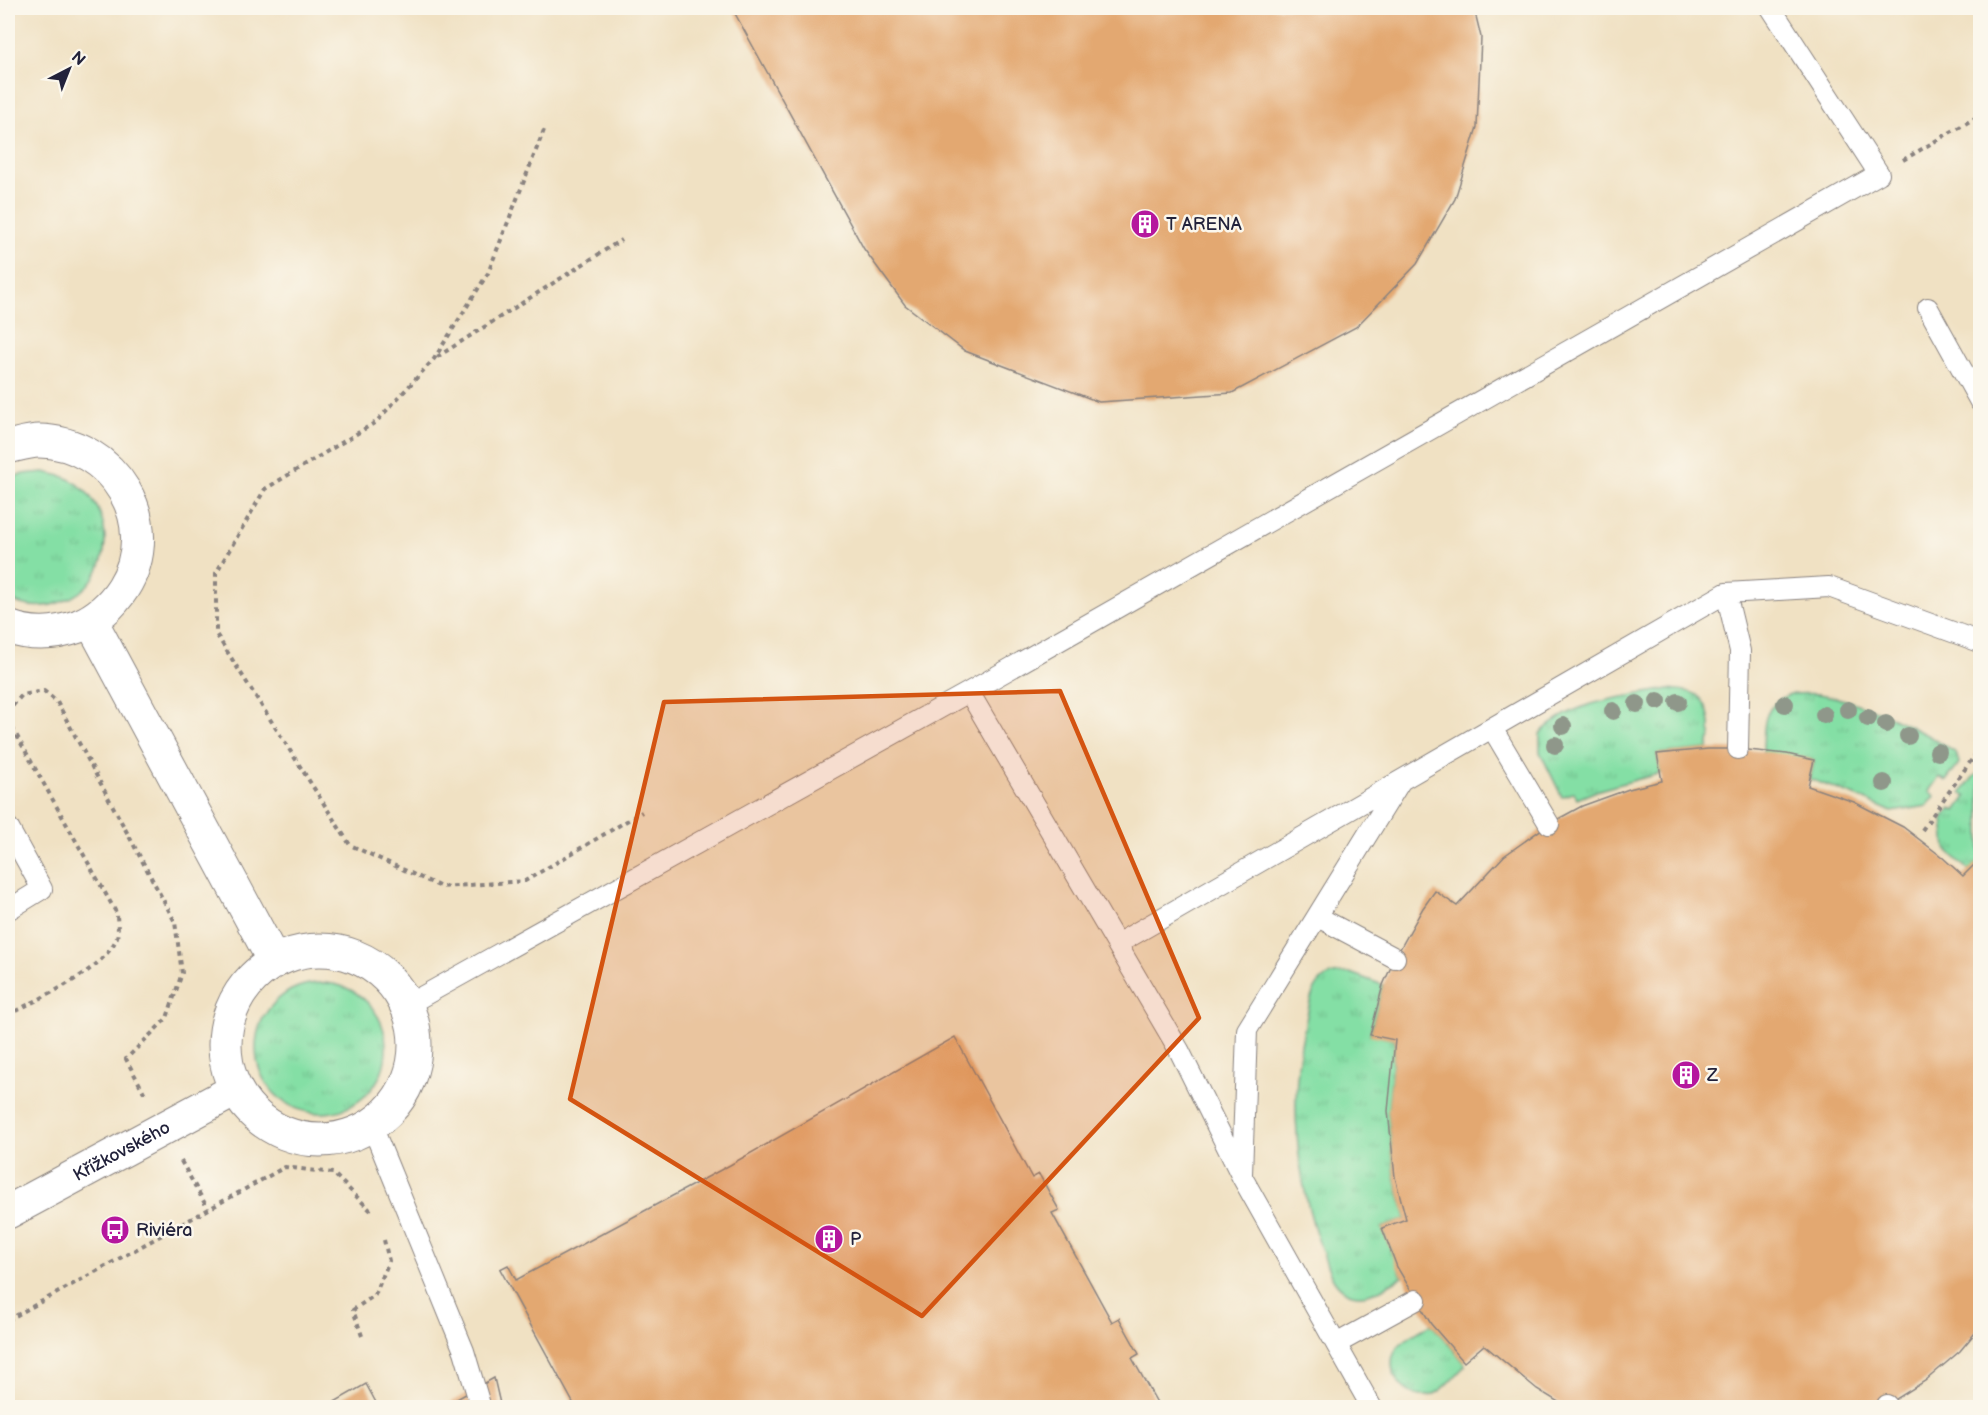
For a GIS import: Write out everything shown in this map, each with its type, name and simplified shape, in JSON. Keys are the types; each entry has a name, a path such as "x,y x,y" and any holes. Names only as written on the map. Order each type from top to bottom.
{"street":[{"path":"8,447 38,441 72,446 101,462 124,488 136,516 138,546 130,576 114,602 91,621 60,633 27,634 8,627"},
{"path":"91,621 274,961"},
{"path":"304,951 335,951 365,960 390,979 407,1005 416,1036 414,1068 402,1097 380,1121 352,1136 321,1141 289,1136 261,1121 235,1090 227,1067 225,1036 232,1006 250,980 274,961 304,951"},
{"name":"Křížkovského","path":"8,1212 235,1090"}],"lane":[{"path":"407,1005 969,692 1879,174 1771,8"},
{"path":"1928,308 1980,402"},
{"path":"1117,944 1726,592 1829,587 1980,642"},
{"path":"1726,592 1740,651 1738,749"},
{"path":"969,692 1179,1050 1242,1177 1372,1407"},
{"path":"1492,728 1549,824"},
{"path":"1242,1177 1247,1030 1402,780"},
{"path":"8,827 42,889 8,910"},
{"path":"1318,917 1395,958"},
{"path":"372,1126 464,1351 481,1407"},
{"path":"1336,1344 1416,1300"}],"path":[{"path":"1879,174 1980,116"},
{"path":"544,130 489,273 434,359 376,422 265,489 216,573 216,634 350,845 441,887 525,881 642,812"},
{"path":"434,359 621,240"},
{"path":"8,1015 92,969 108,954 117,936 117,914 13,729 10,709 22,695 44,691 57,702 175,922 182,973 167,1018 126,1059 208,1209"},
{"path":"1922,830 1980,748"},
{"path":"8,1320 285,1167 333,1173 377,1217"},
{"path":"362,1336 352,1310 375,1295 389,1261 383,1239"}],"highlighted area":[{"path":"1060,691 1199,1018 922,1316 570,1099 664,702"}],"green space":[{"path":"44,472 67,478 84,490 96,505 103,523 105,542 102,561 93,578 80,592 61,602 34,606 21,604 8,598 8,480 21,474"},
{"path":"1669,689 1691,692 1697,695 1706,706 1710,720 1708,749 1657,754 1661,773 1599,790 1577,799 1574,792 1562,797 1540,752 1540,734 1567,714 1583,707 1617,698"},
{"path":"1790,694 1818,694 1835,697 1871,709 1908,725 1942,744 1956,753 1959,763 1946,781 1939,777 1929,791 1935,796 1927,806 1892,812 1810,779 1814,760 1763,752 1766,717 1774,705"},
{"path":"1980,773 1980,859 1969,871 1946,849 1943,818 1951,808 1956,811 1966,797 1961,793 1974,776"},
{"path":"1350,973 1383,985 1370,1034 1395,1040 1388,1111 1395,1177 1406,1219 1382,1228 1402,1277 1365,1295 1345,1291 1335,1282 1329,1270 1306,1196 1297,1139 1297,1081 1300,1053 1313,993 1325,977"},
{"path":"321,983 346,988 367,1002 381,1023 386,1048 381,1073 367,1094 346,1108 321,1113 296,1108 275,1094 261,1073 256,1048 261,1023 275,1002 296,988"},
{"path":"1431,1324 1465,1366 1438,1392 1429,1396 1420,1396 1403,1388 1393,1372 1392,1362 1394,1353 1400,1344"}],"building":[{"name":"T ARENA","path":"732,8 1474,8 1481,37 1477,127 1455,199 1417,264 1356,327 1232,393 1099,402 965,351 905,305 864,249"},
{"name":"Z","path":"1708,749 1738,749 1787,754 1814,760 1808,786 1854,802 1903,827 1963,876 1980,859 1980,1327 1960,1351 1925,1381 1882,1408 1568,1408 1537,1389 1484,1345 1464,1362 1431,1324 1397,1267 1382,1228 1406,1219 1395,1177 1388,1111 1395,1040 1370,1035 1383,985 1423,908 1435,891 1457,906 1504,856 1549,824 1582,806 1629,789 1662,781 1657,754"},
{"name":"P","path":"955,1037 1032,1178 1039,1174 1059,1210 1052,1213 1112,1322 1119,1318 1139,1354 1132,1358 1160,1408 576,1408 500,1269 508,1265 516,1280 730,1165"},
{"path":"494,1378 501,1408 441,1408"},
{"path":"366,1384 379,1408 324,1408"}],"place":[{"name":"T ARENA","path":"1145,224"},
{"name":"Z","path":"1686,1075"},
{"name":"Riviéra","path":"115,1230"},
{"name":"P","path":"829,1239"}]}
